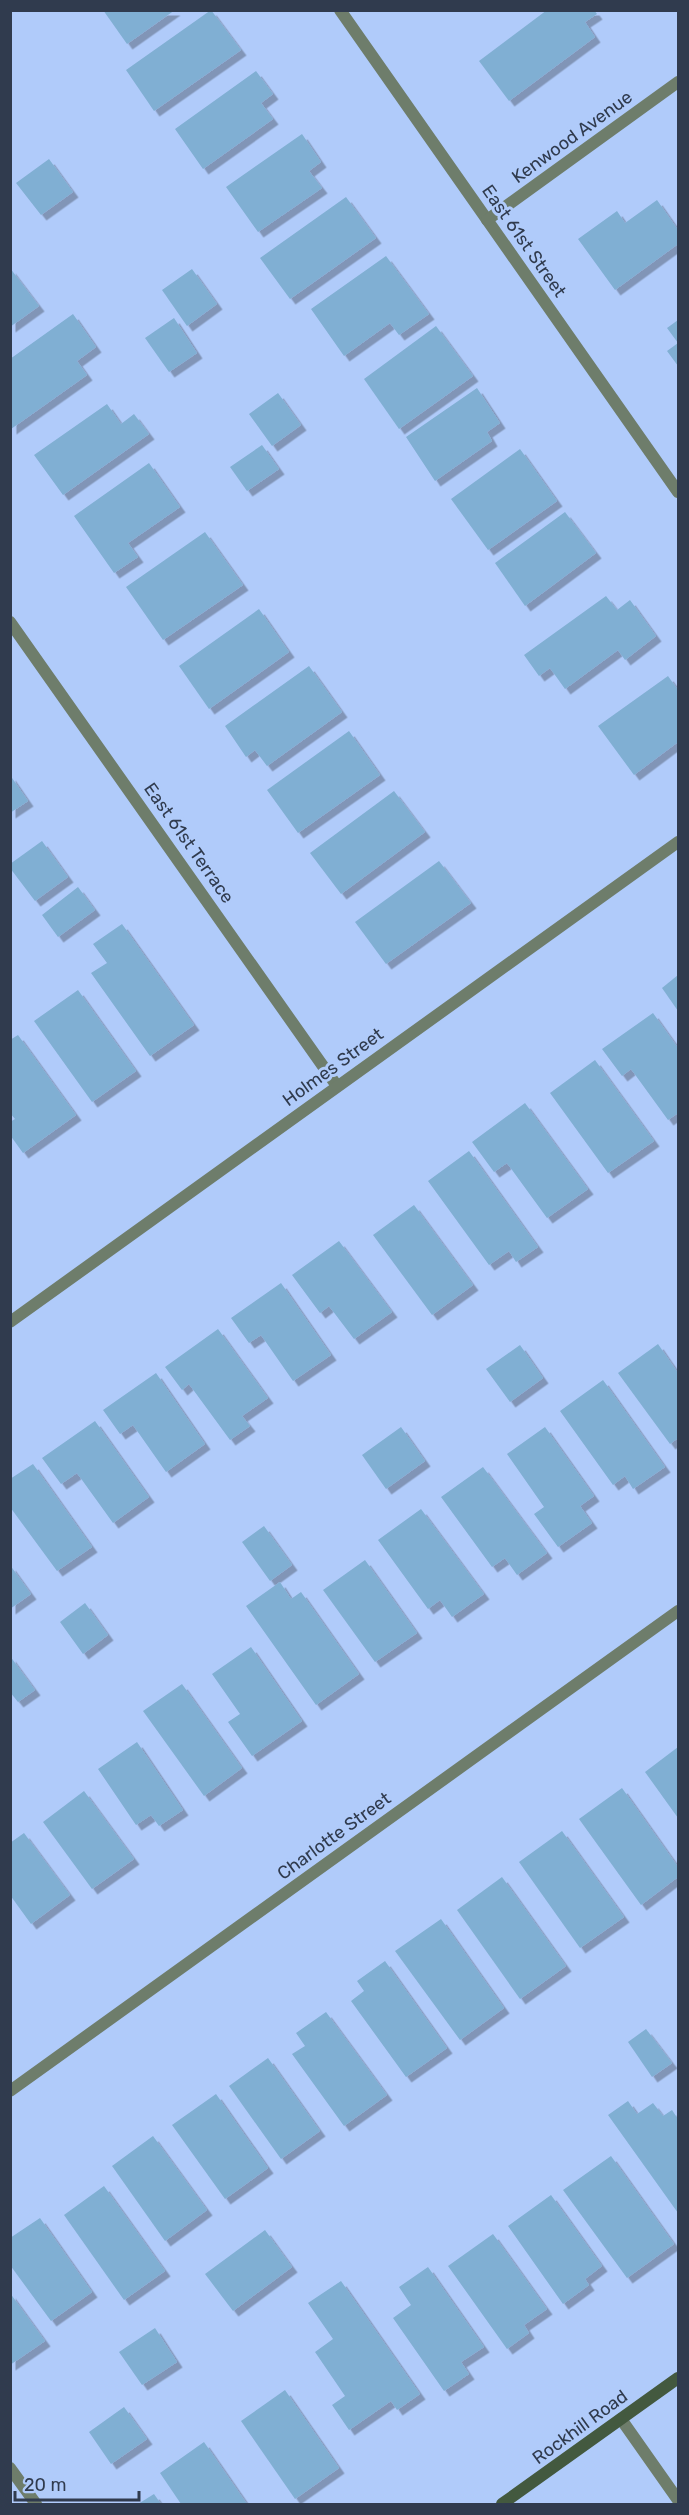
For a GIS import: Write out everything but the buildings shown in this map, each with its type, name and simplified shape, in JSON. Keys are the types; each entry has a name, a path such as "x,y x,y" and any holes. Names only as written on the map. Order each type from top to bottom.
{"main road":[{"name":"Rockhill Road","path":"502,2505 678,2378"}],"street":[{"name":"East 61st Street","path":"340,10 678,492"},
{"name":"Kenwood Avenue","path":"487,220 678,82"},
{"name":"East 61st Terrace","path":"10,622 337,1086"},
{"name":"Holmes Street","path":"10,1322 678,842"},
{"name":"Charlotte Street","path":"10,2091 678,1611"},
{"path":"621,2419 678,2500"},
{"path":"10,2468 36,2505"}]}
